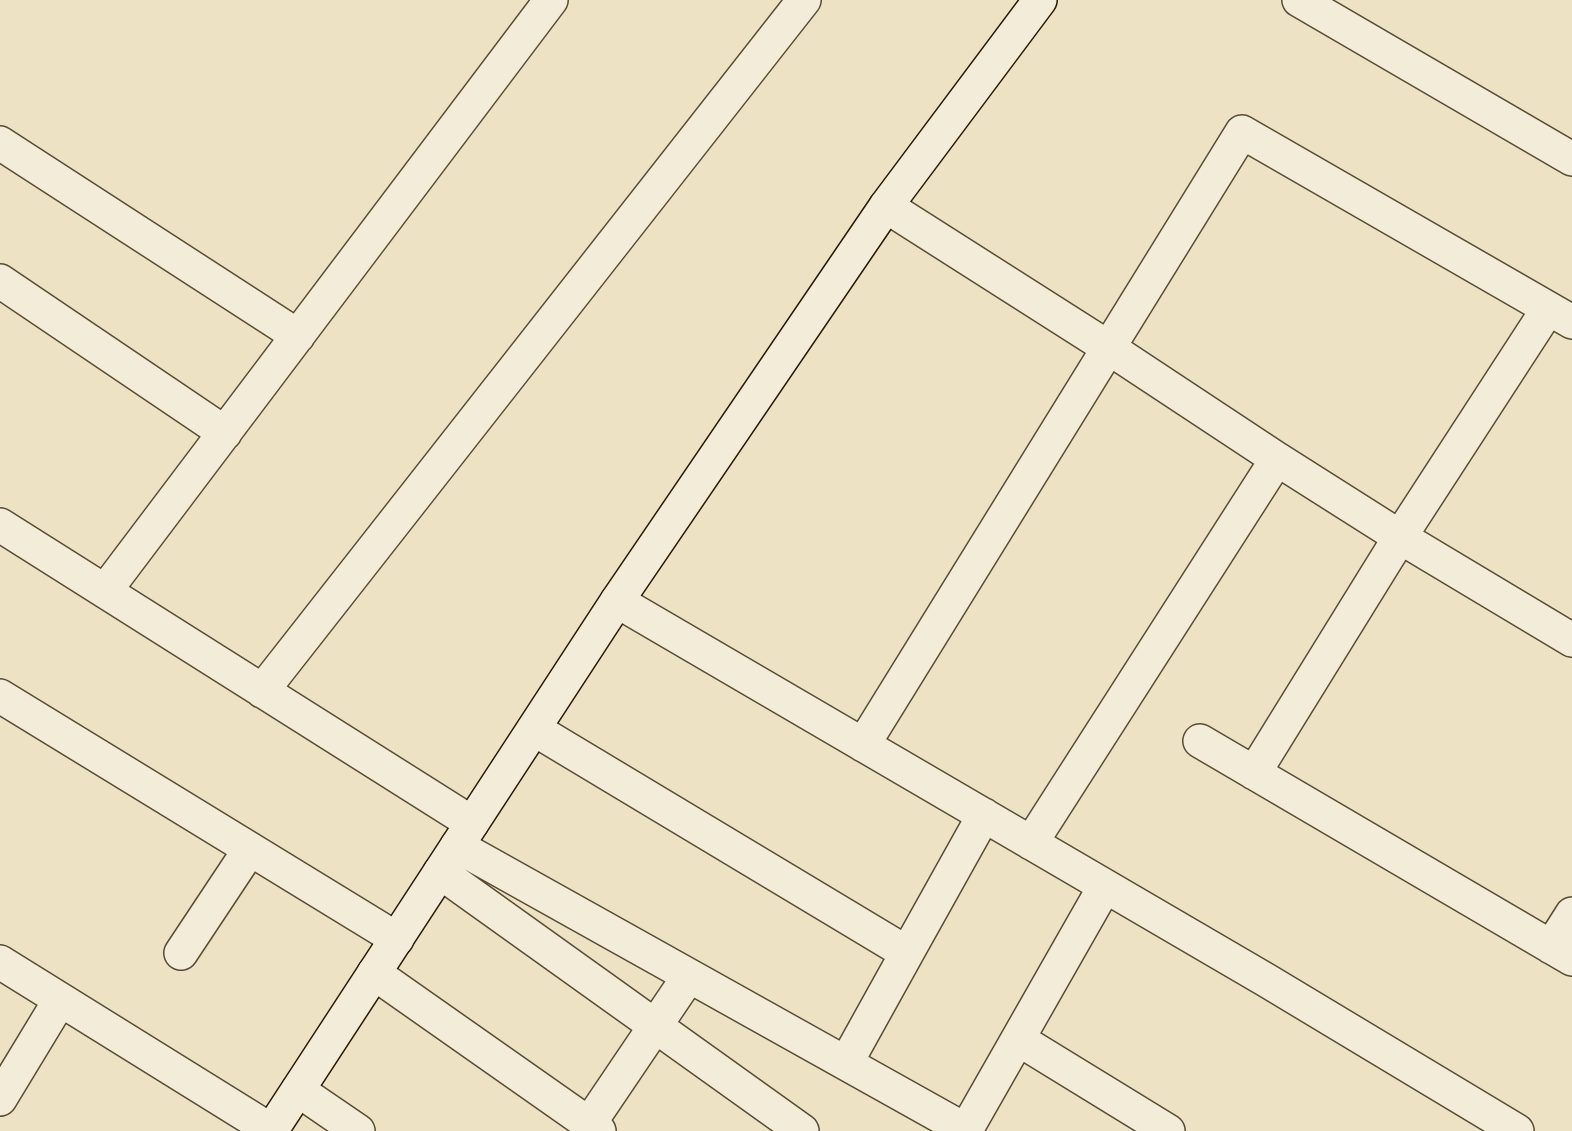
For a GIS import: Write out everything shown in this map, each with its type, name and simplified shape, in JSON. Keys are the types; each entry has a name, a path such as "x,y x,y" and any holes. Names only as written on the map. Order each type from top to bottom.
{"street":[{"path":"105,591 551,0"},
{"path":"262,691 804,0"},
{"path":"0,962 271,1131 617,602 886,207 1040,0"},
{"path":"1299,0 1572,159"},
{"path":"863,745 1242,132 1560,316 1400,537 1254,773"},
{"path":"0,143 298,336"},
{"path":"886,207 1109,348 1400,537 1572,640"},
{"path":"0,280 225,433"},
{"path":"1031,843 1277,459"},
{"path":"0,525 262,691 457,847 655,1026 802,1131"},
{"path":"617,602 1106,886 1517,1131"},
{"path":"0,696 397,939"},
{"path":"534,729 908,953"},
{"path":"1200,741 1562,953 1572,914"},
{"path":"846,1063 984,815"},
{"path":"457,847 962,1130 1018,1040 1106,886"},
{"path":"181,953 250,849"},
{"path":"374,973 594,1128 655,1026 689,976"},
{"path":"0,1100 60,1000"},
{"path":"1018,1040 1168,1131"},
{"path":"298,1090 354,1130"}]}
